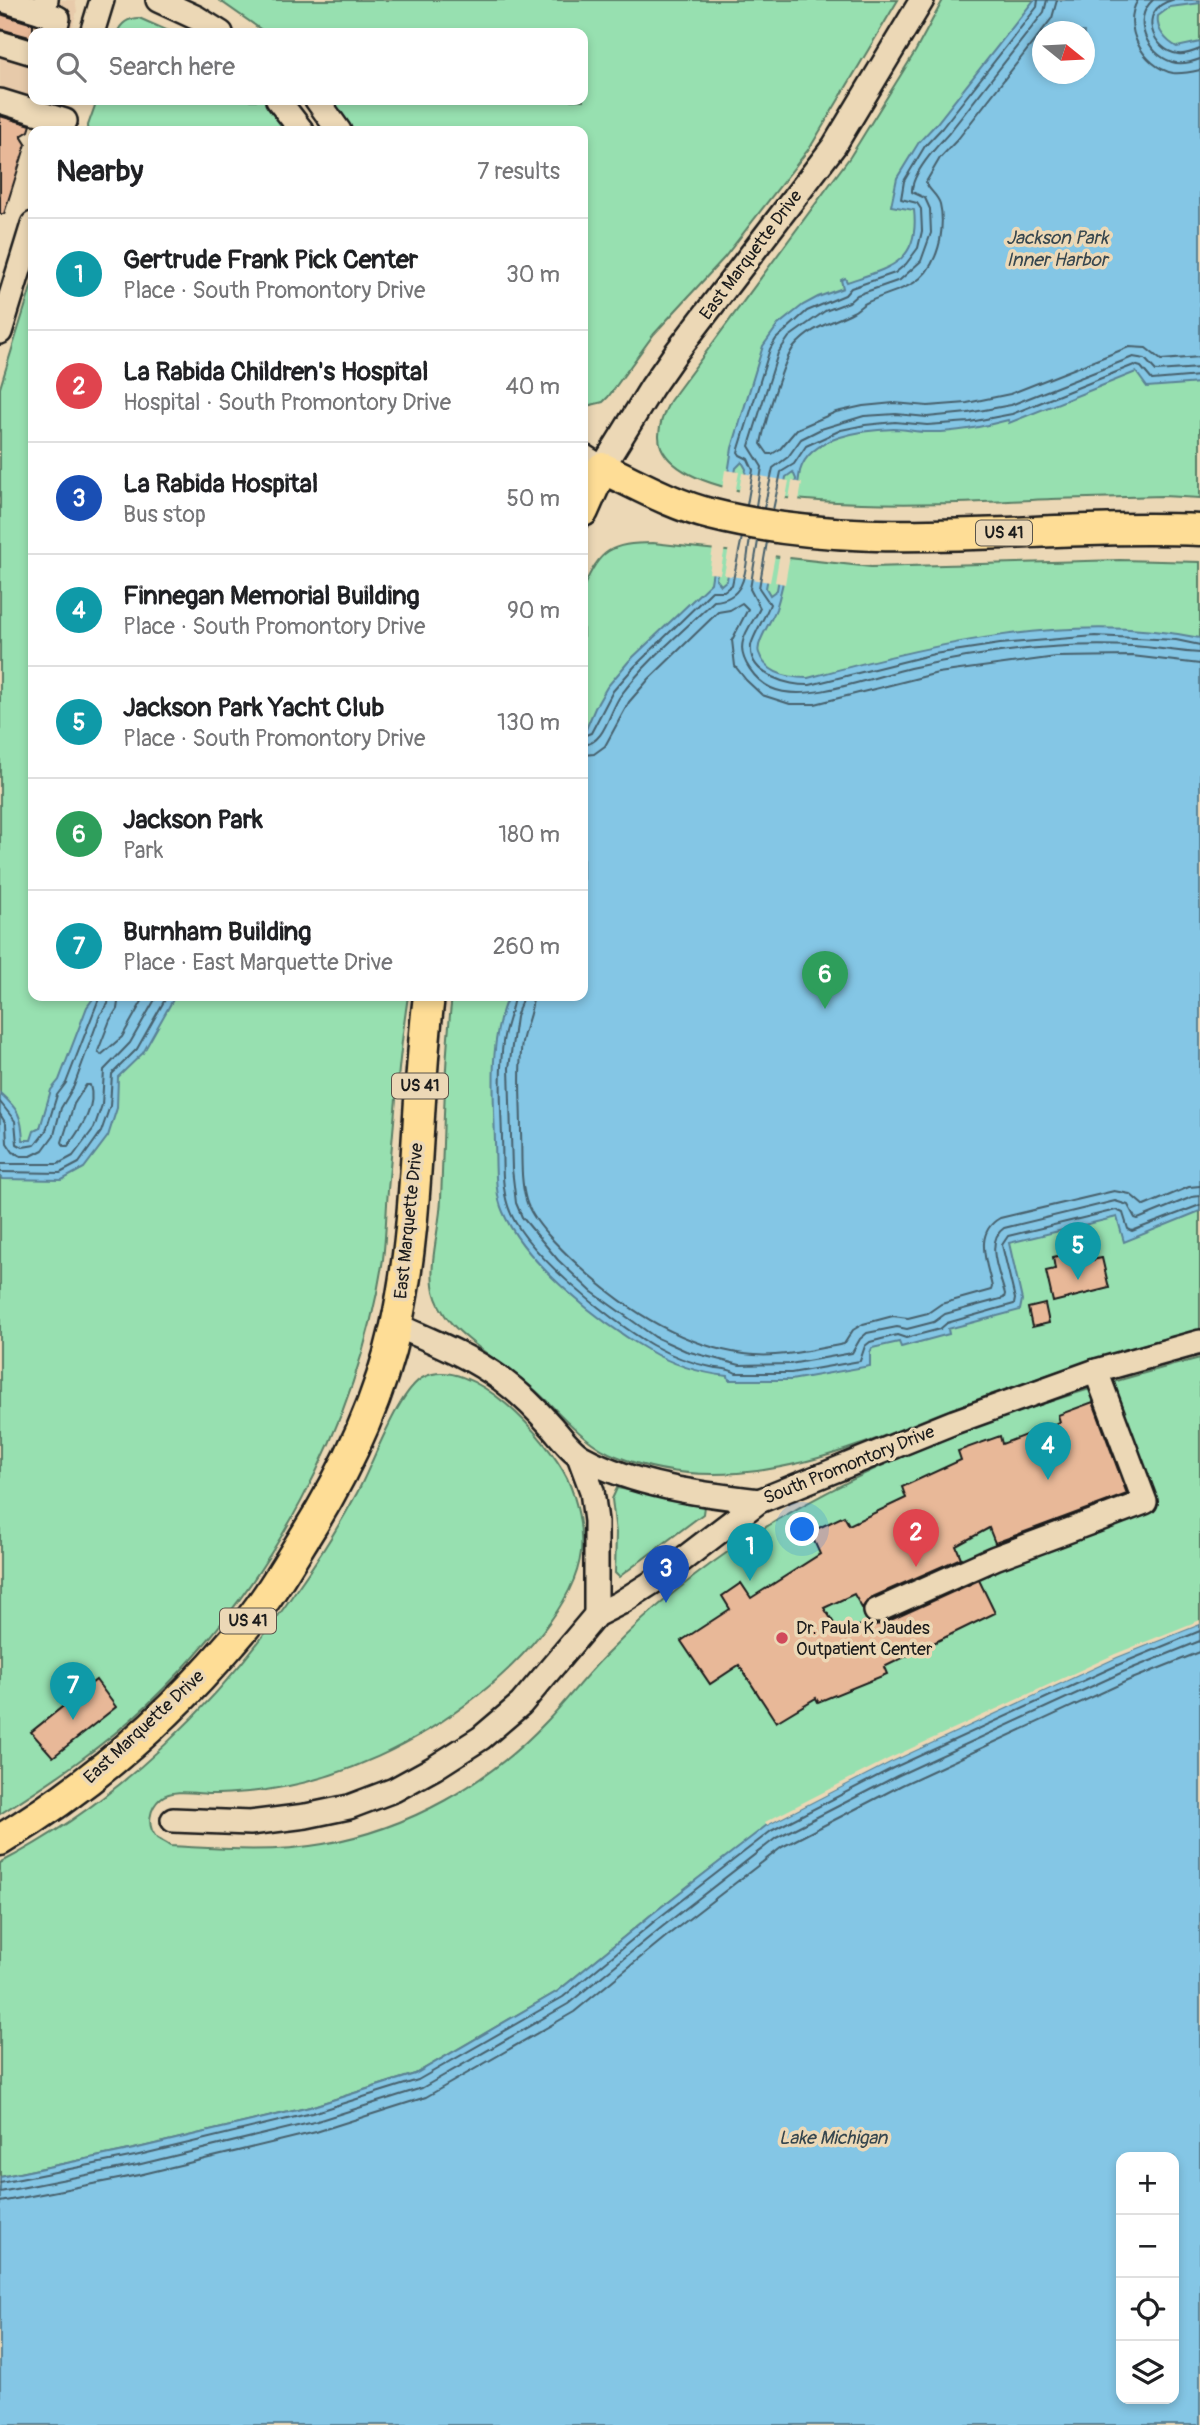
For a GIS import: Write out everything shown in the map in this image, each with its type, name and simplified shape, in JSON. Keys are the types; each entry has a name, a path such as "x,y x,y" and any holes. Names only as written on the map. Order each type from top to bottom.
{"main road":[{"name":"East Marquette Drive","path":"588,487 593,462"},
{"name":"US 41","path":"593,462 708,514 808,531 921,535 1147,528 1200,530"},
{"name":"East Marquette Drive","path":"0,1840 57,1805 115,1760 233,1642 278,1580 326,1503 363,1427 385,1372 397,1325 409,1254 416,1177 421,1060 428,1001"}],"street":[{"path":"3,0 44,6 58,18 55,28"},
{"path":"94,28 102,0"},
{"path":"158,0 213,28"},
{"name":"East Marquette Drive","path":"593,462 834,146 922,0"},
{"path":"0,43 28,51"},
{"path":"0,102 66,117"},
{"path":"282,105 298,126"},
{"path":"321,105 335,126"},
{"path":"0,332 11,259 28,232"},
{"path":"397,1325 466,1357 501,1379 540,1413 579,1456 592,1491 596,1521 596,1615"},
{"name":"South Promontory Drive","path":"173,1820 250,1823 295,1818 349,1807 394,1790 481,1738 521,1704 596,1615 620,1604 656,1580 759,1501 954,1422 1096,1371 1200,1342"},
{"path":"876,1611 995,1558 1145,1502 1096,1371"},
{"path":"579,1456 606,1469 655,1483 698,1493 759,1501"}],"shaded area":[{"path":"0,0 75,0 77,11 72,28 28,28 28,105 48,105 45,115 0,101"}],"green space":[{"path":"219,0 898,0 811,146 724,258 654,334 608,397 603,402 588,406 588,126 348,126 334,105 588,105 588,28 259,28"},
{"name":"Jackson Park Inner Harbor","path":"943,0 1200,0 1200,498 1163,496 904,504 841,502 779,497 725,487 684,471 661,447 659,441 662,417 670,401 850,157 915,52"},
{"path":"139,18 162,28 120,28 132,19"},
{"path":"95,105 270,105 288,126 88,126"},
{"path":"28,297 28,1001 407,1001 396,1093 383,1259 370,1322 352,1383 329,1443 302,1501 233,1609 192,1658 148,1704 77,1763 0,1814 0,388"},
{"path":"638,543 871,567 1120,560 1200,562 1200,1330 1072,1367 829,1455 769,1469 707,1474 646,1466 604,1451 583,1436 536,1391 460,1332 443,1312 434,1292 432,1274 441,1199 451,1001 588,1001 588,577 608,551"},
{"path":"1200,1358 1200,1624 1117,1657 768,1825 652,1914 558,1991 415,2074 310,2107 134,2149 0,2177 0,1863 86,1810 127,1778 202,1708 236,1670 268,1630 321,1554 357,1493 396,1411 405,1396 424,1377 443,1373 464,1378 485,1389 526,1423 557,1462 574,1495 581,1533 581,1552 568,1592 542,1632 493,1683 454,1713 404,1744 351,1768 295,1785 233,1793 179,1792 161,1798 154,1807 150,1823 157,1838 170,1846 247,1850 304,1847 355,1837 416,1815 473,1784 499,1765 547,1721 602,1659 658,1606 729,1551 798,1508 908,1454 966,1431 1083,1391"},
{"path":"617,1488 699,1503 704,1506 703,1514 619,1577 615,1573 616,1533 612,1499"}],"water":[{"path":"1034,0 1200,0 1200,3 1170,7 1158,16 1158,21 1163,34 1177,47 1200,42 1200,383 1147,387 1136,372 1009,423 1008,420 948,432 894,429 868,431 826,443 806,459 800,471 780,593 776,609 758,649 762,660 773,670 786,676 808,678 903,654 1002,635 1102,628 1200,638 1200,1211 1124,1242 1117,1217 1009,1243 1022,1300 1020,1310 948,1329 949,1334 901,1347 899,1342 872,1348 870,1366 791,1380 729,1380 728,1376 667,1360 608,1324 546,1271 514,1231 500,1204 496,1178 493,1087 497,1031 506,1001 588,1001 588,724 607,687 629,661 711,583 732,448 763,346 778,325 803,305 843,288 841,280 845,278 847,282 888,267 907,252 915,228 914,210 891,206 897,178 919,142","holes":["742,462 746,469 727,580 721,585 716,579 736,468","793,472 796,479 777,590 770,595 766,588 786,477"]},
{"path":"91,1001 172,1001 143,1053 118,1077 117,1108 108,1136 84,1168 62,1180 2,1179 0,1093 18,1114 23,1140 31,1140 34,1131 40,1128 51,1090 59,1080"},
{"name":"Lake Michigan","path":"1200,1624 1200,2425 0,2425 0,2177 134,2149 310,2107 415,2074 558,1991 767,1825 890,1762 1117,1657"}],"pier":[{"path":"725,470 739,472 720,574 709,573"},
{"path":"742,473 789,481 770,582 724,575"},
{"path":"792,481 802,483 785,584 775,582"},
{"path":"1200,1620 1200,1624 1117,1657 890,1762 767,1825 765,1822 888,1759 1115,1654"}],"building":[{"path":"0,14 33,24 33,28 28,28 28,37 0,29"},
{"path":"0,116 31,125 28,126 28,132 21,136 26,144 4,214 0,214"},
{"path":"1084,1250 1087,1261 1102,1258 1109,1288 1053,1302 1046,1271 1055,1269 1053,1257"},
{"path":"1045,1304 1049,1323 1032,1327 1028,1308"},
{"path":"1093,1402 1127,1494 995,1543 989,1528 956,1546 961,1558 870,1598 862,1608 854,1594 824,1608 841,1634 868,1622 874,1625 882,1624 979,1580 995,1613 884,1667 887,1674 818,1702 816,1698 776,1722 739,1665 710,1684 681,1641 730,1609 722,1596 741,1583 751,1598 820,1554 810,1532 844,1516 849,1525 906,1498 902,1487 961,1460 958,1451 1000,1436 1002,1444 1060,1422 1058,1415"},
{"path":"96,1680 116,1707 53,1757 31,1732"}],"place":[{"name":"Jackson Park","path":"825,1009"},
{"name":"Jackson Park Yacht Club","path":"1078,1280"},
{"name":"Finnegan Memorial Building","path":"1048,1480"},
{"name":"La Rabida Children's Hospital","path":"916,1567"},
{"name":"Gertrude Frank Pick Center","path":"750,1581"},
{"name":"La Rabida Hospital","path":"666,1603"},
{"name":"Dr. Paula K Jaudes Outpatient Center","path":"782,1638"},
{"name":"Burnham Building","path":"73,1720"}]}
